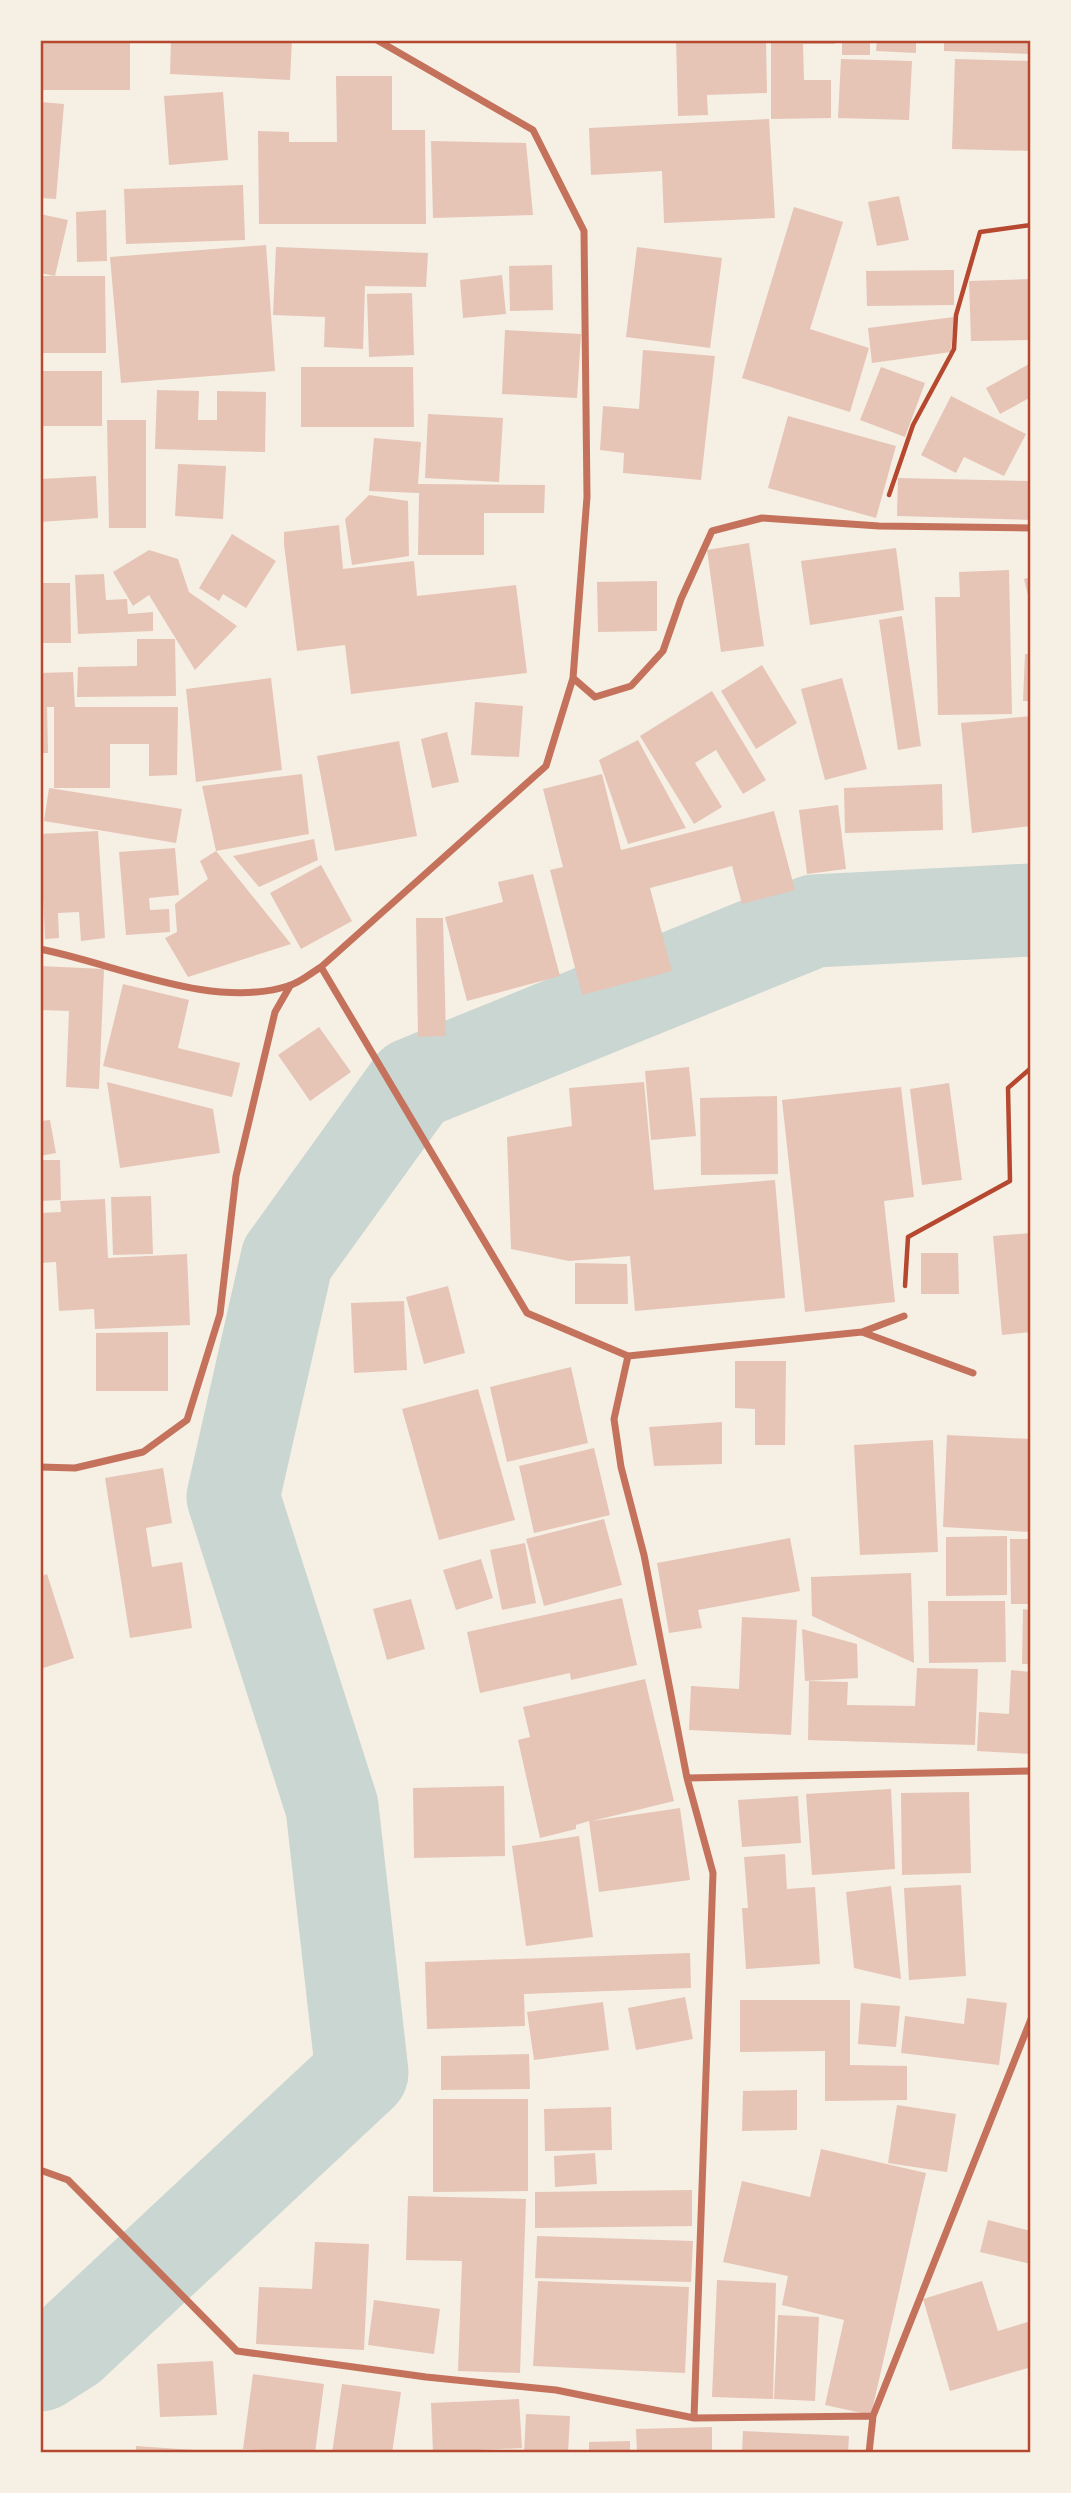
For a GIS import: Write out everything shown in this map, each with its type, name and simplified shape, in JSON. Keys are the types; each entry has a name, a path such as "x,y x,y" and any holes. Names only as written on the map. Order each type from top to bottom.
{"street":[{"path":"40,949 201,989 247,994 290,986 321,967 546,766 573,678 587,497 584,231 533,130 377,40"},
{"path":"573,678 595,697 631,686 663,651 681,599 712,531 762,518 879,526 1031,528"},
{"path":"321,967 527,1313 628,1356 862,1332 904,1316"},
{"path":"40,1467 75,1468 143,1452 187,1420 220,1314 236,1176 275,1012 290,986"},
{"path":"862,1332 972,1373"},
{"path":"628,1356 614,1419 644,1555 687,1778 713,1873 694,2418"},
{"path":"687,1778 1031,1771"},
{"path":"869,2453 873,2416 1031,2019"},
{"path":"40,2170 68,2180 237,2351 426,2377 556,2390 694,2418 873,2416"}],"path":[{"path":"879,526 914,425 954,349 956,315 980,232 1031,225"},
{"path":"904,1316 908,1237 1010,1181 1008,1088 1031,1068"}],"building":[{"path":"40,40 130,40 130,90 40,90"},
{"path":"171,40 292,40 290,80 170,74"},
{"path":"676,40 766,40 767,93 707,95 708,115 678,116"},
{"path":"771,40 835,40 835,44 803,44 804,80 831,80 831,118 771,119"},
{"path":"842,40 870,40 870,55 842,55"},
{"path":"877,40 916,40 916,53 876,51"},
{"path":"944,40 1031,40 1031,54 944,51"},
{"path":"841,59 912,61 909,120 838,118"},
{"path":"955,59 1031,61 1031,151 952,149"},
{"path":"336,76 392,76 392,130 425,130 426,224 259,224 258,131 289,132 289,142 337,142"},
{"path":"223,92 228,160 169,165 164,96"},
{"path":"40,102 64,104 56,199 40,198"},
{"path":"769,119 775,218 664,223 662,171 591,175 589,128"},
{"path":"431,141 526,143 533,215 433,218"},
{"path":"243,185 245,240 126,244 124,189"},
{"path":"899,196 909,240 877,246 868,202"},
{"path":"794,207 843,222 810,329 869,348 850,412 742,378"},
{"path":"106,210 107,261 77,262 76,212"},
{"path":"40,214 68,220 55,276 40,273"},
{"path":"266,245 275,371 121,383 110,257"},
{"path":"276,247 428,253 426,287 365,286 363,349 324,347 325,317 273,315"},
{"path":"637,247 722,258 710,348 626,337"},
{"path":"552,265 553,310 510,311 509,266"},
{"path":"954,270 954,305 867,306 866,271"},
{"path":"502,275 506,314 463,318 460,280"},
{"path":"40,276 105,276 106,353 40,353"},
{"path":"1031,279 1031,340 971,341 969,281"},
{"path":"412,293 414,355 369,357 367,294"},
{"path":"954,317 951,352 872,363 868,328"},
{"path":"505,330 581,334 577,398 502,394"},
{"path":"643,350 715,356 701,480 623,473 624,453 600,450 603,406 639,409"},
{"path":"1031,363 1031,397 1000,414 986,388"},
{"path":"301,367 413,367 414,427 301,427"},
{"path":"881,367 925,383 905,437 860,420"},
{"path":"40,371 102,371 102,426 40,426"},
{"path":"157,390 199,391 198,420 217,420 217,391 266,392 265,452 155,449"},
{"path":"951,396 1026,434 1004,476 964,457 956,473 921,455"},
{"path":"428,414 503,418 499,482 425,478"},
{"path":"788,416 896,446 876,518 768,488"},
{"path":"107,420 146,420 146,528 109,528"},
{"path":"374,438 421,442 418,484 545,485 544,513 484,513 484,555 418,555 419,493 369,491"},
{"path":"178,464 226,466 223,519 175,516"},
{"path":"96,476 98,518 40,522 40,479"},
{"path":"898,478 1031,481 1031,520 897,516"},
{"path":"369,495 408,501 409,556 352,565 345,519"},
{"path":"339,525 343,569 414,561 417,596 516,585 527,673 351,694 345,645 297,651 284,544 284,532"},
{"path":"232,534 276,561 246,608 223,594 219,601 199,588"},
{"path":"749,543 764,646 721,652 707,550"},
{"path":"896,548 904,610 810,625 801,561"},
{"path":"149,550 178,559 189,592 237,626 195,670 149,595 133,606 113,572"},
{"path":"1009,570 1012,714 938,715 935,597 960,597 959,572"},
{"path":"104,574 106,600 127,599 128,614 153,612 153,631 78,634 75,575"},
{"path":"1031,577 1031,604 1030,604 1024,579"},
{"path":"657,581 657,631 598,632 597,582"},
{"path":"40,583 70,583 71,643 40,643"},
{"path":"902,616 921,746 898,750 879,620"},
{"path":"137,639 175,639 176,696 77,697 78,667 137,666"},
{"path":"1025,654 1031,654 1031,701 1023,701"},
{"path":"762,665 797,723 756,749 721,691"},
{"path":"73,672 75,707 178,707 177,775 149,776 149,744 110,744 110,788 54,788 54,707 47,707 48,753 40,753 40,673"},
{"path":"271,678 282,770 196,782 186,689"},
{"path":"842,678 867,769 825,780 801,689"},
{"path":"712,691 766,780 743,794 716,750 695,763 722,807 694,824 640,736"},
{"path":"475,702 523,706 519,757 471,755"},
{"path":"1031,716 1031,826 972,833 961,723"},
{"path":"447,732 459,782 432,788 421,739"},
{"path":"638,740 686,828 628,844 599,760"},
{"path":"399,741 417,836 335,851 317,756"},
{"path":"302,774 309,834 216,851 202,786"},
{"path":"602,774 621,850 774,811 795,890 742,904 732,866 650,888 672,971 582,995 550,870 563,867 543,789"},
{"path":"942,784 943,830 845,833 844,788"},
{"path":"49,788 182,809 176,843 44,821"},
{"path":"838,805 846,869 807,874 799,810"},
{"path":"98,831 105,938 81,941 79,912 58,913 59,938 45,939 40,834"},
{"path":"314,839 318,860 259,887 233,856"},
{"path":"175,848 179,895 149,898 150,910 169,909 170,932 126,935 119,852"},
{"path":"216,851 291,944 188,977 165,938 177,932 175,904 208,879 200,861"},
{"path":"321,865 352,921 301,949 270,893"},
{"path":"533,874 560,976 467,1001 445,917 503,902 498,882"},
{"path":"416,918 443,918 446,1036 418,1037"},
{"path":"40,966 104,969 99,1089 66,1087 69,1011 40,1010"},
{"path":"123,984 189,1000 178,1048 240,1063 232,1097 103,1066"},
{"path":"319,1027 351,1072 310,1101 278,1055"},
{"path":"689,1067 696,1136 651,1140 645,1071"},
{"path":"107,1082 213,1109 220,1153 120,1168"},
{"path":"644,1082 654,1190 775,1180 785,1298 635,1311 630,1256 569,1261 511,1249 507,1137 572,1126 569,1088"},
{"path":"949,1083 962,1180 922,1185 910,1089"},
{"path":"901,1087 914,1197 884,1201 895,1302 805,1312 782,1100"},
{"path":"777,1096 778,1174 701,1175 700,1098"},
{"path":"50,1120 56,1153 40,1156 40,1121"},
{"path":"40,1160 60,1160 61,1200 40,1201"},
{"path":"151,1196 153,1254 113,1255 111,1197"},
{"path":"105,1199 108,1258 187,1254 190,1325 95,1329 94,1309 59,1311 56,1262 40,1263 40,1213 61,1212 60,1201"},
{"path":"1031,1233 1031,1332 1002,1335 993,1236"},
{"path":"921,1253 958,1253 959,1294 921,1294"},
{"path":"575,1263 627,1264 628,1304 575,1304"},
{"path":"448,1286 465,1353 424,1364 406,1297"},
{"path":"404,1301 407,1370 354,1373 351,1303"},
{"path":"168,1332 168,1391 96,1391 96,1333"},
{"path":"735,1361 786,1361 785,1445 755,1445 755,1409 735,1408"},
{"path":"571,1367 588,1443 507,1462 490,1387"},
{"path":"478,1389 515,1520 439,1540 402,1409"},
{"path":"722,1422 722,1464 654,1466 649,1427"},
{"path":"947,1435 1031,1439 1031,1532 943,1527"},
{"path":"933,1440 938,1552 860,1555 854,1445"},
{"path":"594,1448 610,1515 534,1533 519,1466"},
{"path":"163,1468 172,1523 146,1528 152,1567 182,1562 192,1628 130,1638 105,1478"},
{"path":"604,1519 622,1585 544,1606 526,1539"},
{"path":"1007,1536 1007,1595 946,1596 946,1537"},
{"path":"790,1538 800,1591 698,1610 702,1628 669,1633 657,1563"},
{"path":"1010,1539 1031,1539 1031,1604 1011,1604"},
{"path":"525,1543 536,1603 502,1610 490,1550"},
{"path":"481,1559 493,1598 456,1610 443,1570"},
{"path":"911,1573 914,1663 812,1616 811,1577"},
{"path":"47,1574 74,1658 40,1669 40,1577"},
{"path":"622,1598 637,1665 571,1680 570,1673 480,1693 467,1632"},
{"path":"411,1599 425,1649 387,1660 373,1609"},
{"path":"928,1601 1005,1601 1006,1662 929,1663"},
{"path":"1023,1609 1031,1610 1031,1664 1022,1664"},
{"path":"742,1617 797,1620 791,1735 689,1730 691,1686 739,1689"},
{"path":"802,1629 857,1644 858,1678 805,1681"},
{"path":"917,1668 978,1669 975,1745 808,1740 809,1681 848,1682 847,1705 915,1706"},
{"path":"1011,1670 1031,1672 1031,1754 977,1751 979,1712 1009,1714"},
{"path":"645,1679 674,1801 592,1821 680,1808 690,1880 599,1892 589,1821 576,1825 576,1829 540,1838 518,1740 530,1737 523,1707"},
{"path":"504,1786 505,1856 414,1858 413,1788"},
{"path":"891,1789 895,1869 812,1875 806,1794"},
{"path":"969,1792 971,1873 902,1875 901,1793"},
{"path":"798,1796 801,1843 742,1847 738,1800"},
{"path":"579,1836 593,1937 526,1946 512,1846"},
{"path":"785,1854 787,1889 815,1887 820,1964 746,1969 742,1908 748,1908 744,1857"},
{"path":"961,1885 966,1976 909,1980 904,1888"},
{"path":"891,1886 901,1979 854,1968 846,1892"},
{"path":"690,1953 691,1988 524,1994 525,2026 427,2029 425,1962"},
{"path":"685,1997 693,2039 636,2050 628,2008"},
{"path":"967,1998 1007,2003 999,2065 901,2053 905,2016 964,2024"},
{"path":"740,2000 850,2000 850,2065 907,2066 907,2100 825,2101 825,2051 740,2052"},
{"path":"603,2002 609,2050 534,2060 527,2012"},
{"path":"861,2003 900,2006 896,2047 858,2044"},
{"path":"529,2054 530,2089 441,2090 441,2056"},
{"path":"797,2090 797,2130 742,2131 743,2091"},
{"path":"433,2099 528,2099 528,2191 433,2192"},
{"path":"897,2105 956,2114 947,2172 888,2163"},
{"path":"611,2107 612,2150 545,2151 544,2109"},
{"path":"821,2149 926,2173 871,2415 825,2405 844,2320 782,2305 788,2276 723,2262 742,2181 810,2197"},
{"path":"595,2153 597,2184 555,2187 554,2156"},
{"path":"692,2190 692,2226 535,2228 535,2192"},
{"path":"408,2196 526,2199 520,2373 458,2371 462,2261 406,2260"},
{"path":"988,2220 1031,2231 1031,2264 980,2252"},
{"path":"537,2236 693,2241 691,2282 535,2278"},
{"path":"315,2242 369,2244 364,2350 256,2344 259,2287 312,2289"},
{"path":"717,2280 776,2283 773,2399 712,2397"},
{"path":"538,2281 689,2287 685,2373 533,2366"},
{"path":"982,2281 998,2331 1031,2321 1031,2367 950,2391 923,2299"},
{"path":"374,2300 440,2309 434,2354 368,2345"},
{"path":"778,2315 819,2317 815,2401 774,2399"},
{"path":"213,2361 217,2415 160,2417 157,2364"},
{"path":"253,2374 324,2384 315,2453 243,2449"},
{"path":"342,2384 401,2392 392,2453 332,2453"},
{"path":"519,2399 522,2448 433,2452 431,2403"},
{"path":"526,2414 570,2416 568,2453 524,2453"},
{"path":"712,2427 712,2453 637,2453 636,2429"},
{"path":"743,2431 849,2436 848,2453 742,2453"},
{"path":"630,2441 630,2453 589,2453 589,2442"},
{"path":"136,2446 207,2451 207,2453 136,2453"}],"waterway":[{"path":"40,2365 70,2346 362,2073 332,1807 233,1497 287,1259 413,1084 814,921 1031,910"}]}
